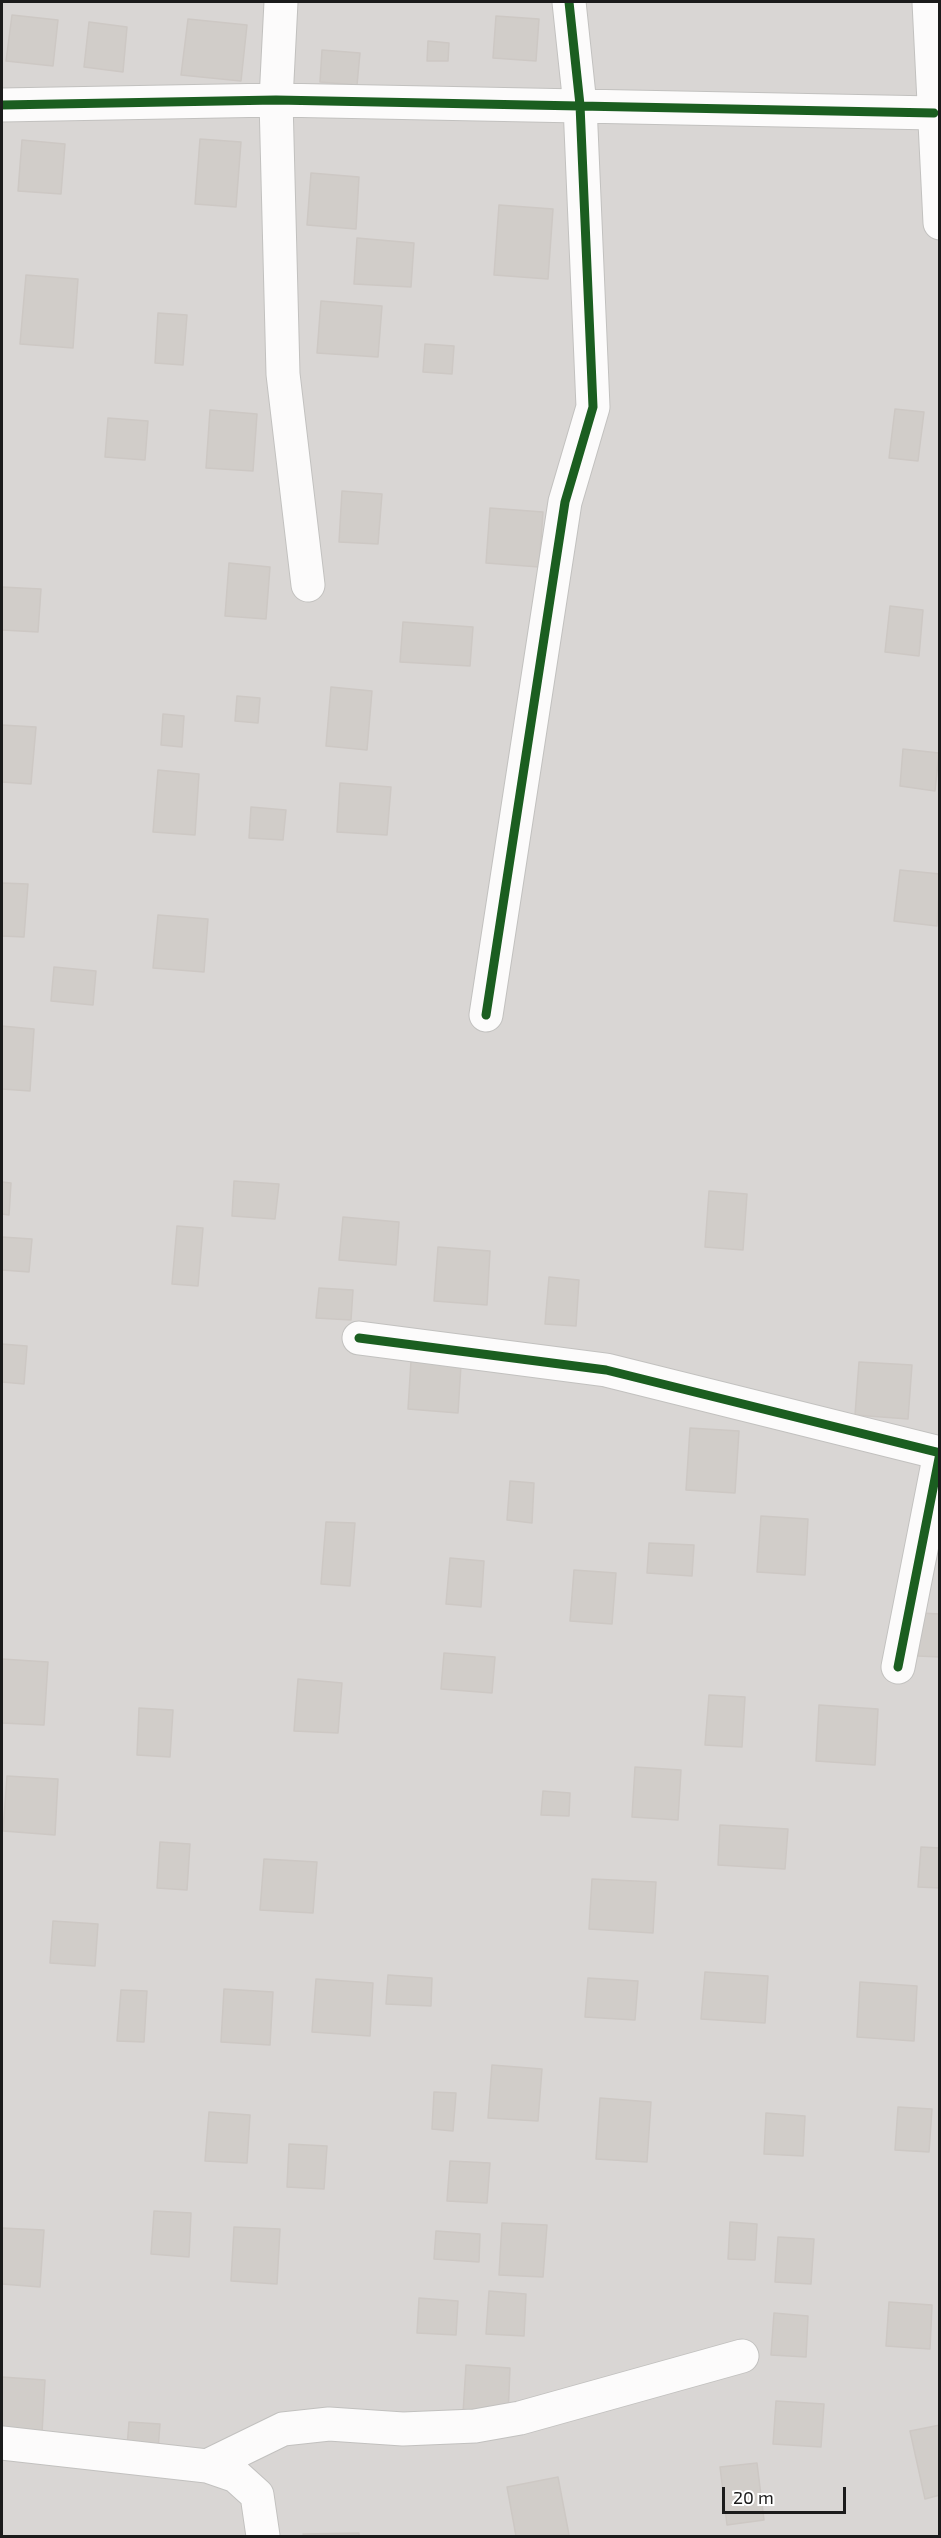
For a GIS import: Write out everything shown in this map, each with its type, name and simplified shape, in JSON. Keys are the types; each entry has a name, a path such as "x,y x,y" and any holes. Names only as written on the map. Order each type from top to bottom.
{"street":[{"path":"282,2 276,100 283,374 308,585"},
{"path":"486,1015 565,502 593,407 580,105 569,2"},
{"path":"928,2 939,223"},
{"path":"2,105 276,100 934,113"},
{"path":"359,1338 606,1370 939,1453 898,1667"},
{"path":"207,2466 283,2429 329,2424 403,2429 475,2426 520,2418 742,2356"},
{"path":"2,2443 207,2466 236,2475 257,2495 262,2536"}],"shaded area":[{"path":"2,2 939,2 939,2536 2,2536"}],"building":[{"path":"12,15 58,20 53,66 6,61"},
{"path":"496,16 539,19 536,61 493,58"},
{"path":"188,19 247,25 241,81 181,75"},
{"path":"89,22 127,27 123,72 84,67"},
{"path":"428,41 449,43 448,61 427,61"},
{"path":"322,50 360,53 357,85 320,82"},
{"path":"200,139 241,142 236,207 195,204"},
{"path":"22,140 65,144 61,194 18,191"},
{"path":"311,173 359,177 356,229 307,225"},
{"path":"499,205 553,209 548,279 494,275"},
{"path":"357,238 414,243 411,287 354,284"},
{"path":"26,275 78,279 73,348 20,344"},
{"path":"321,301 382,306 378,357 317,353"},
{"path":"158,313 187,315 183,365 155,363"},
{"path":"425,344 454,346 452,374 423,372"},
{"path":"895,409 924,412 918,461 889,458"},
{"path":"210,410 257,414 253,471 206,468"},
{"path":"108,418 148,421 145,460 105,457"},
{"path":"342,491 382,494 378,544 339,542"},
{"path":"490,508 543,512 539,567 486,563"},
{"path":"229,563 270,567 266,619 225,616"},
{"path":"2,587 41,589 38,632 2,630"},
{"path":"890,606 923,610 919,656 885,652"},
{"path":"403,622 473,627 470,666 400,662"},
{"path":"331,687 372,691 367,750 326,746"},
{"path":"237,696 260,698 258,723 235,721"},
{"path":"163,714 184,716 182,747 161,745"},
{"path":"2,725 36,727 31,784 2,782"},
{"path":"903,749 939,753 935,791 900,786"},
{"path":"158,770 199,774 195,835 153,832"},
{"path":"340,783 391,787 387,835 337,832"},
{"path":"251,807 286,810 283,840 249,838"},
{"path":"900,870 940,874 937,926 894,921"},
{"path":"2,883 28,884 24,937 2,936"},
{"path":"158,915 208,919 204,972 153,968"},
{"path":"54,967 96,971 93,1005 51,1001"},
{"path":"2,1026 34,1029 30,1091 2,1089"},
{"path":"234,1181 279,1184 275,1219 232,1216"},
{"path":"2,1182 11,1183 9,1215 2,1214"},
{"path":"709,1191 747,1194 743,1250 705,1247"},
{"path":"343,1217 399,1222 396,1265 339,1260"},
{"path":"177,1226 203,1228 198,1286 172,1284"},
{"path":"2,1237 32,1239 29,1272 2,1270"},
{"path":"438,1247 490,1251 487,1305 434,1301"},
{"path":"549,1277 579,1280 576,1326 545,1324"},
{"path":"319,1288 353,1290 351,1320 316,1318"},
{"path":"2,1344 27,1346 24,1384 2,1382"},
{"path":"411,1361 461,1365 458,1413 408,1409"},
{"path":"859,1362 912,1365 908,1419 855,1415"},
{"path":"690,1428 739,1431 735,1493 686,1490"},
{"path":"510,1481 534,1483 532,1523 507,1520"},
{"path":"761,1516 808,1519 805,1575 757,1572"},
{"path":"326,1522 355,1523 350,1586 321,1584"},
{"path":"649,1543 694,1545 692,1576 647,1573"},
{"path":"450,1558 484,1561 481,1607 446,1604"},
{"path":"574,1570 616,1573 612,1624 570,1621"},
{"path":"920,1613 940,1614 940,1657 918,1656"},
{"path":"444,1653 495,1657 492,1693 441,1689"},
{"path":"2,1659 48,1662 44,1725 2,1723"},
{"path":"298,1679 342,1683 338,1733 294,1731"},
{"path":"709,1695 745,1697 742,1747 705,1745"},
{"path":"819,1705 878,1709 875,1765 816,1761"},
{"path":"139,1708 173,1710 170,1757 137,1755"},
{"path":"635,1767 681,1770 678,1820 632,1817"},
{"path":"7,1776 58,1779 55,1835 3,1831"},
{"path":"543,1791 570,1793 569,1816 541,1815"},
{"path":"720,1825 788,1829 785,1869 718,1865"},
{"path":"160,1842 190,1844 187,1890 157,1888"},
{"path":"921,1847 940,1848 940,1888 918,1887"},
{"path":"264,1859 317,1862 313,1913 260,1910"},
{"path":"592,1879 656,1882 653,1933 589,1929"},
{"path":"53,1921 98,1924 95,1966 50,1963"},
{"path":"705,1972 768,1976 765,2023 701,2019"},
{"path":"388,1975 432,1978 431,2006 386,2004"},
{"path":"588,1978 638,1981 635,2020 585,2017"},
{"path":"316,1979 373,1983 370,2036 312,2032"},
{"path":"860,1982 917,1986 914,2041 857,2037"},
{"path":"224,1989 273,1992 270,2045 221,2042"},
{"path":"121,1990 147,1991 144,2042 117,2041"},
{"path":"492,2065 542,2069 538,2121 488,2118"},
{"path":"434,2092 456,2093 453,2131 432,2129"},
{"path":"600,2098 651,2102 647,2162 596,2159"},
{"path":"898,2107 932,2109 929,2152 895,2150"},
{"path":"209,2112 250,2115 247,2163 205,2161"},
{"path":"766,2113 805,2116 803,2156 764,2154"},
{"path":"289,2144 327,2146 324,2189 287,2187"},
{"path":"450,2161 490,2163 487,2203 447,2201"},
{"path":"154,2211 191,2213 189,2257 151,2254"},
{"path":"730,2222 757,2224 755,2260 728,2259"},
{"path":"502,2223 547,2225 543,2277 499,2275"},
{"path":"234,2227 280,2229 277,2284 231,2281"},
{"path":"2,2228 44,2230 40,2287 2,2284"},
{"path":"436,2231 480,2234 479,2262 434,2259"},
{"path":"778,2237 814,2239 811,2284 775,2282"},
{"path":"489,2291 526,2294 524,2336 486,2334"},
{"path":"419,2298 458,2301 456,2335 417,2333"},
{"path":"889,2302 932,2305 930,2349 886,2346"},
{"path":"774,2313 808,2316 806,2357 771,2355"},
{"path":"466,2365 510,2368 508,2416 463,2413"},
{"path":"2,2377 45,2380 42,2433 2,2431"},
{"path":"776,2401 824,2404 821,2447 773,2444"},
{"path":"129,2422 160,2424 158,2449 127,2447"},
{"path":"940,2425 940,2495 925,2499 910,2431"},
{"path":"757,2463 764,2520 727,2525 720,2467"},
{"path":"558,2477 569,2535 516,2536 507,2487"},
{"path":"359,2533 359,2536 304,2536 303,2534"}],"cycle path":[{"path":"486,1015 565,502 593,407 580,105 569,2"},
{"path":"2,105 276,100 934,113"},
{"path":"359,1338 606,1370 940,1453 898,1667"}]}
